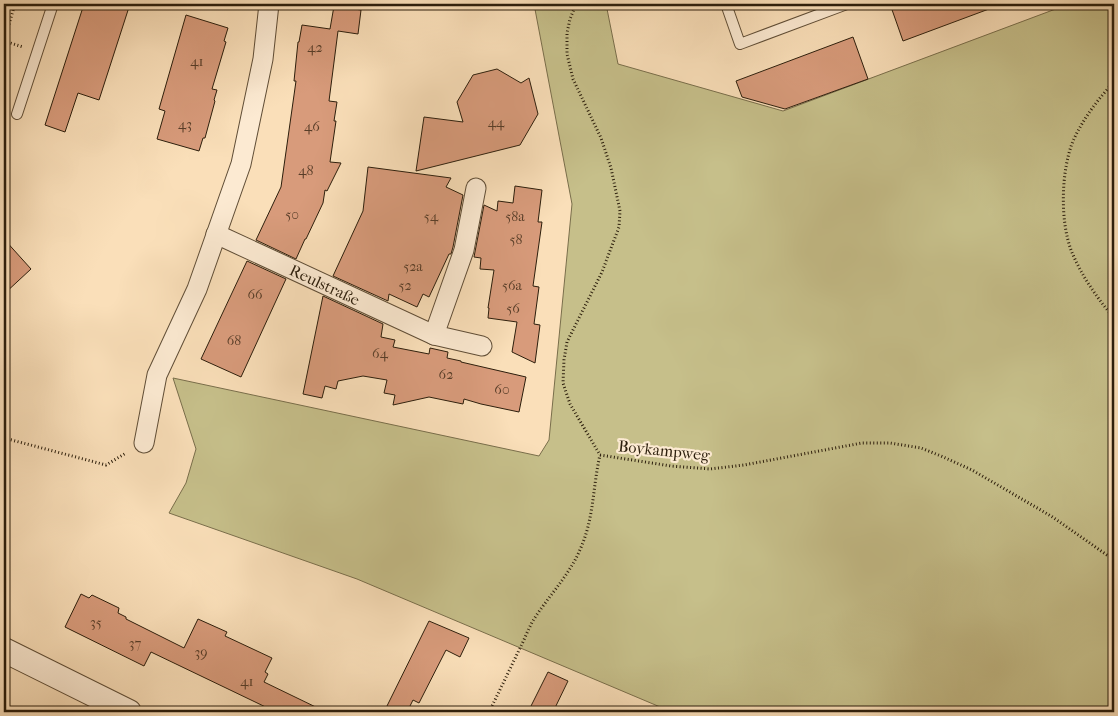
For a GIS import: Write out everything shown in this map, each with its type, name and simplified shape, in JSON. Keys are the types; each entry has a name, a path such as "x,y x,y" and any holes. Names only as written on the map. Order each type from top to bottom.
{"street":[{"path":"144,443 157,375 197,289 240,164 263,59 269,4"},
{"path":"434,335 464,250 476,188"},
{"name":"Reulstraße","path":"216,234 434,335 482,346"},
{"path":"4,650 129,712"}],"lane":[{"path":"17,114 52,4"},
{"path":"726,4 740,44 847,4"}],"path":[{"path":"4,41 15,4"},
{"name":"Boykampweg","path":"576,4 567,33 567,54 578,92 601,138 611,168 620,211 619,227 602,272 568,342 564,360 563,383 570,404 600,455 671,466 710,469 744,465 862,443 890,443 921,448 972,470 1050,516 1114,560"},
{"path":"1114,82 1084,120 1073,142 1066,166 1064,220 1071,250 1086,280 1114,318"},
{"path":"4,438 106,465 144,443"},
{"path":"489,712 536,617 574,563 583,545 592,511 596,472 600,455"}],"shaded area":[{"path":"534,4 606,4 618,64 783,111 1069,4 1114,4 1114,712 672,712 357,579 169,513 186,483 196,449 173,378 539,456 549,440 572,204"}],"building":[{"path":"84,4 130,4 99,100 78,93 65,132 45,125"},
{"path":"890,4 996,4 997,6 903,41"},
{"path":"334,6 361,10 358,34 338,31 329,101 337,102 330,162 341,163 327,191 325,190 323,203 296,259 256,240 281,187 296,81 294,81 298,42 302,25 330,29"},
{"path":"186,15 228,28 224,41 226,42 212,89 217,90 215,101 205,138 203,138 199,151 157,139 165,111 159,109"},
{"path":"853,37 868,79 785,109 742,97 736,81"},
{"path":"497,69 521,83 529,78 538,114 520,145 416,171 424,117 463,122 457,102 473,75"},
{"path":"368,167 451,178 446,187 463,195 451,254 449,254 429,297 423,294 417,307 389,294 388,301 333,276 363,211"},
{"path":"515,186 542,190 538,222 542,222 533,286 539,287 534,324 540,325 535,363 512,352 517,322 488,318 494,270 480,269 481,258 474,257 484,205 497,211 498,201 513,203"},
{"path":"4,239 31,269 4,294"},
{"path":"247,261 286,279 241,377 201,359"},
{"path":"323,296 383,324 381,337 395,340 393,347 429,354 430,348 448,352 447,358 526,377 519,412 464,399 463,404 429,397 393,405 395,395 384,393 387,380 363,376 338,381 336,389 325,386 322,398 303,394"},
{"path":"81,594 89,598 92,595 119,608 118,613 126,617 126,619 184,648 198,619 227,632 225,636 272,658 265,672 268,674 264,682 326,712 276,712 151,652 144,666 65,627"},
{"path":"429,621 469,638 460,657 446,650 419,703 413,700 407,712 384,712"},
{"path":"548,672 568,681 553,712 528,712"}]}
